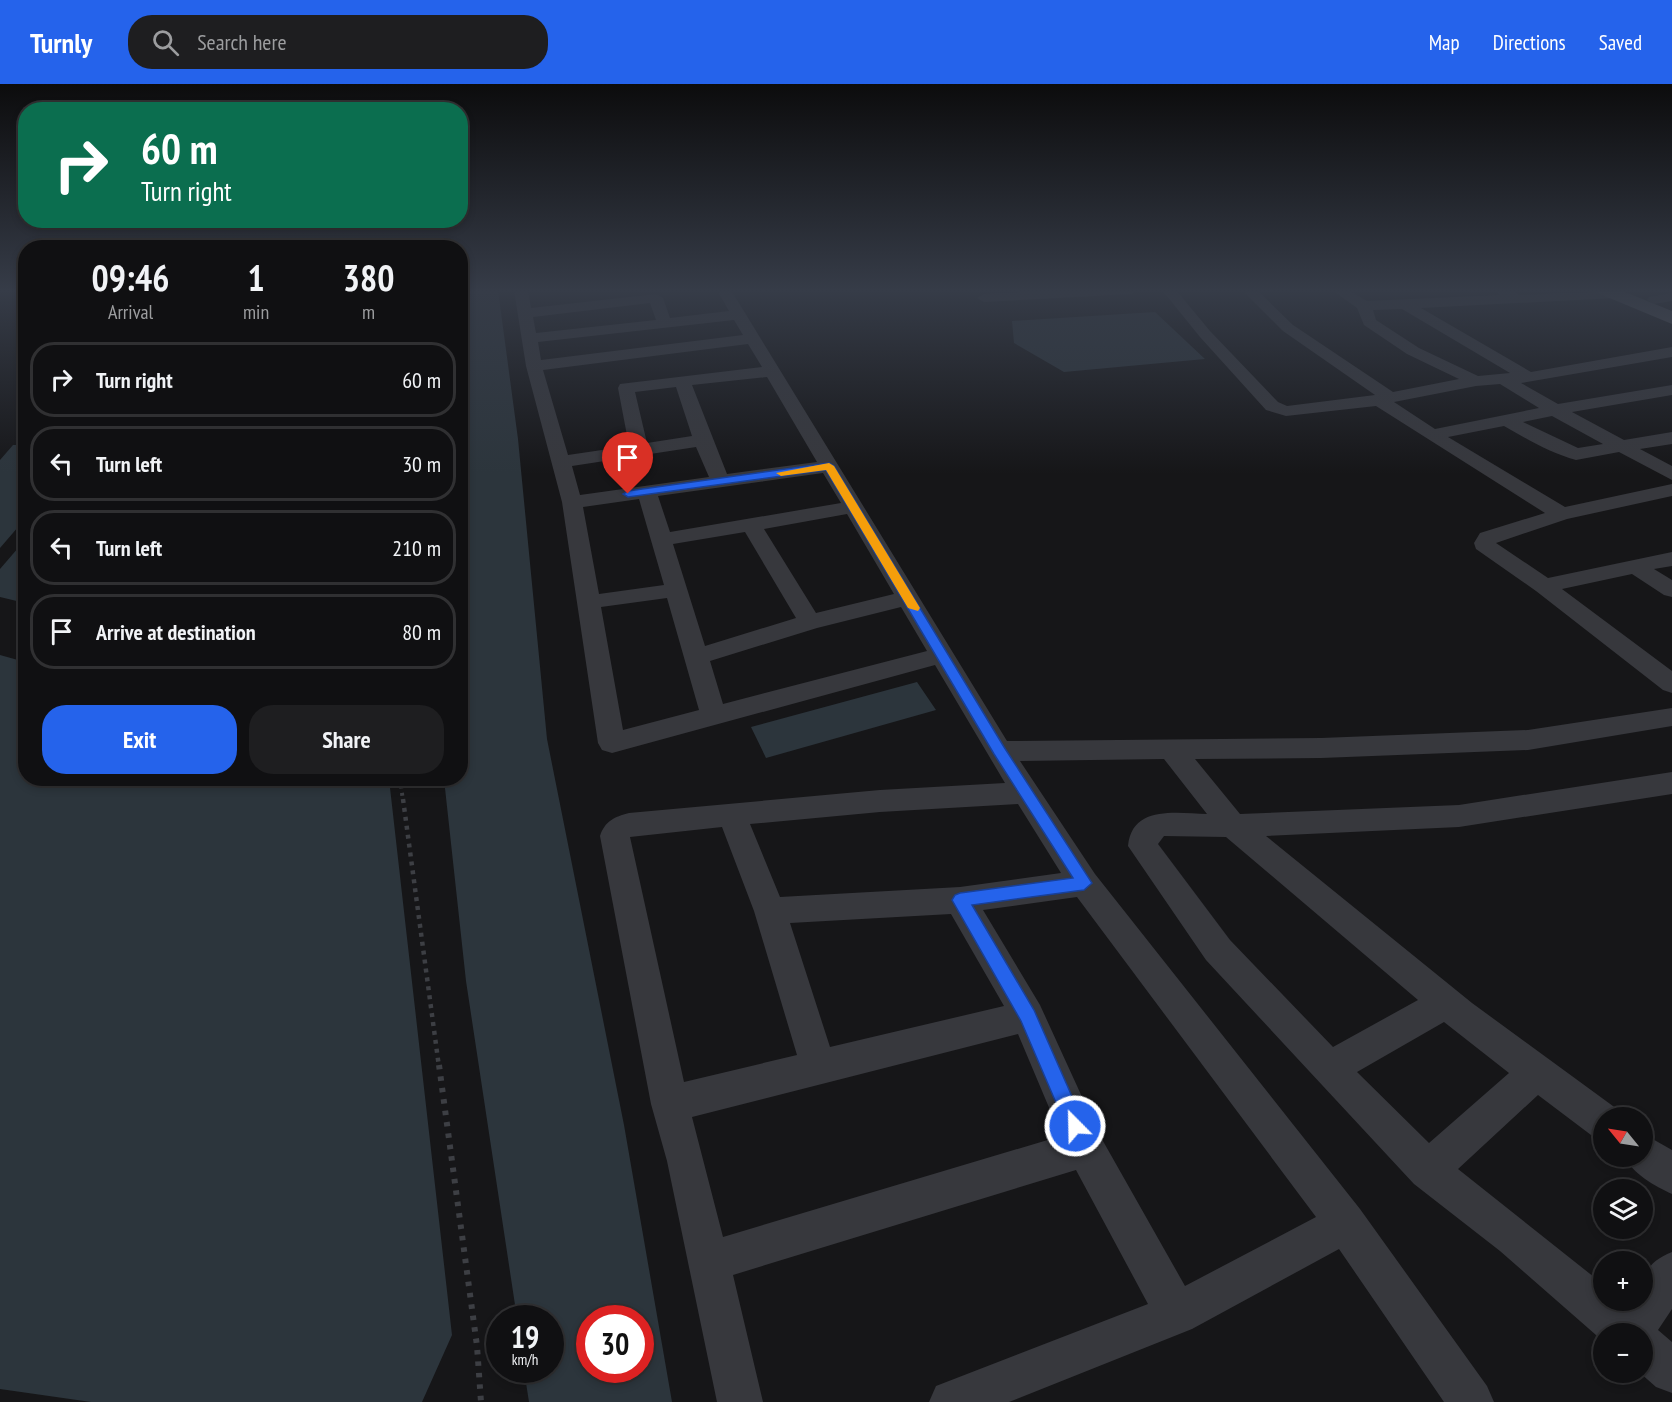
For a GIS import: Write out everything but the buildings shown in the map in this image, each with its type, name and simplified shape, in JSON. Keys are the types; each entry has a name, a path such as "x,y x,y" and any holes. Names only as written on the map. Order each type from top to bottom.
{"street":[{"path":"532,352 572,502 612,743 941,655"},
{"path":"534,366 659,352"},
{"path":"760,352 1010,769 1084,883 1346,1223 1471,1402"},
{"path":"1221,352 1272,406 1286,411 1384,399 1476,381 1504,380 1672,352"},
{"path":"1320,352 1432,435 1562,514"},
{"path":"1414,352 1476,381"},
{"path":"1486,352 1528,376"},
{"path":"1639,356 1672,372"},
{"path":"617,357 639,450"},
{"path":"626,388 772,371"},
{"path":"1504,380 1672,474"},
{"path":"681,381 720,482"},
{"path":"1432,435 1555,410 1672,390"},
{"path":"1507,420 1544,441 1576,454 1672,438"},
{"path":"561,462 703,440"},
{"path":"572,502 829,466"},
{"path":"1672,490 1562,514 1488,538 1485,543 1487,549 1544,586 1672,684"},
{"path":"647,492 714,716"},
{"path":"662,540 853,507"},
{"path":"751,524 810,622"},
{"path":"1544,586 1672,559"},
{"path":"1637,568 1672,590"},
{"path":"589,603 677,590"},
{"path":"697,657 810,622 908,598"},
{"path":"740,1402 686,1161 670,1104 615,837 617,830 629,824 880,801 1010,769 1171,749 1321,748 1528,740 1672,717"},
{"path":"1171,749 1233,826 1447,1002 1593,1114"},
{"path":"1616,1323 1514,1237 1428,1170 1329,1069 1218,950 1143,846 1144,835 1158,825 1233,826 1459,816 1672,783"},
{"path":"732,816 770,911 819,1068"},
{"path":"770,911 960,900 1084,883"},
{"path":"960,900 1028,1016 1085,1148 1177,1314"},
{"path":"1329,1069 1447,1002"},
{"path":"670,1104 1028,1016"},
{"path":"1428,1170 1537,1072"},
{"path":"708,1262 1085,1148"},
{"path":"1653,1160 1672,1174"},
{"path":"955,1402 1177,1314 1346,1223"},
{"path":"1637,1323 1672,1272"},
{"path":"1653,1355 1672,1371"}],"path":[{"path":"401,786 477,1346 481,1402"}],"shaded area":[{"path":"468,352 506,352 518,439 547,739 624,1125 672,1402 529,1402 526,1383 564,1383 564,1305 515,1305 466,981 445,786 468,786"},
{"path":"1029,352 1197,352 1205,359 1064,372"},
{"path":"13,445 18,445 18,527 0,548 0,460"},
{"path":"18,548 18,601 0,597 0,569"},
{"path":"0,655 18,660 18,786 390,786 452,1335 422,1402 91,1402 0,1389"},
{"path":"917,682 936,710 766,758 751,727"}],"slow traffic":[{"path":"781,473 829,466 914,608"}],"route":[{"path":"628,494 829,466 999,751 1084,883 960,900 1028,1016 1075,1126"}]}
